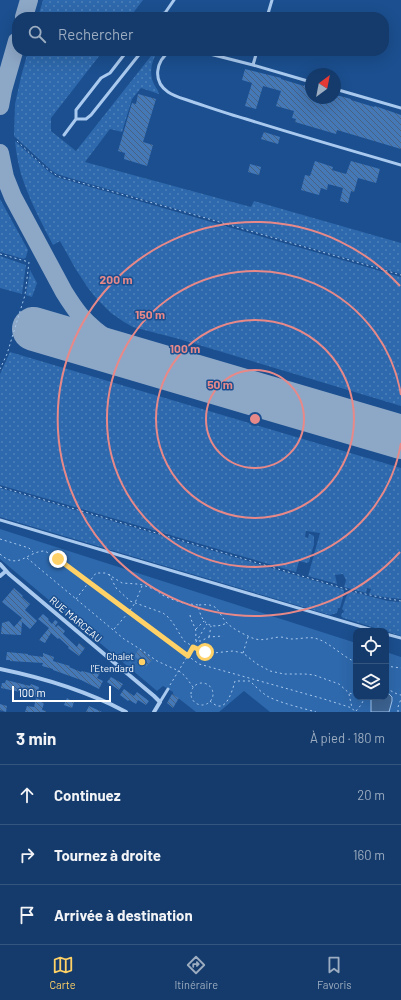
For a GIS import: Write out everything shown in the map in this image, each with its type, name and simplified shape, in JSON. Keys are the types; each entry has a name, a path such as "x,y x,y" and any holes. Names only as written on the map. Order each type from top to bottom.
{"street":[{"name":"RUE MARCEAU","path":"0,564 6,572 160,702"},
{"path":"0,576 6,572"},
{"path":"0,669 28,675 71,688 126,712"},
{"path":"154,712 160,702"}],"lane":[{"path":"166,12 174,0"},
{"path":"268,12 272,0"},
{"path":"64,135 76,120 76,110 101,78 110,73 123,56"},
{"path":"76,120 86,119 91,115 138,56"},
{"path":"165,56 161,60 158,70 158,80 160,85 177,97 227,114 401,165"},
{"path":"218,56 305,80"},
{"path":"253,65 256,56"},
{"path":"341,91 401,108"},
{"path":"0,520 366,628"},
{"path":"389,635 401,638"},
{"path":"160,702 168,689"}],"path":[{"path":"17,141 47,169 60,177 401,275"},
{"path":"0,254 29,262 25,295 7,354 0,369"},
{"path":"0,487 356,592 401,601"},
{"path":"0,539 29,548 33,553"},
{"path":"0,554 7,560 18,561 33,553 45,550 199,664 352,708"},
{"path":"27,557 124,639 157,661 179,671 185,676 193,687"},
{"path":"76,599 96,573 106,573 122,583 143,585 156,590 162,595 183,603 210,605 215,607 219,610 227,623 248,637 256,640 279,637 292,639 315,638 326,643 353,661"},
{"path":"109,574 116,588 130,601 163,613 173,622 184,641 193,647 205,652 213,653 243,653 257,664 270,671 284,674 314,675 339,684 349,693 353,694"},
{"path":"113,630 128,612 143,585"},
{"path":"198,605 200,613 207,624 222,625 227,623"},
{"path":"190,615 196,629 196,641"},
{"path":"196,629 204,621"},
{"path":"168,689 207,624"},
{"path":"209,637 211,625"},
{"path":"196,641 209,637 223,636"},
{"path":"243,653 248,637"},
{"path":"389,666 401,668"},
{"path":"248,677 250,681 267,696 316,712"},
{"path":"210,701 216,705 222,706 227,701 235,681 250,681"},
{"path":"201,683 210,686 212,695 210,701 203,704 196,703 191,694 193,687 201,683"},
{"path":"389,690 401,695"},
{"path":"349,693 352,708 355,712 361,706 364,700"},
{"path":"398,712 401,699"}],"shaded area":[{"path":"43,0 143,0 134,12 39,12"},
{"path":"27,56 99,56 51,118 51,131 76,151 151,56 155,56 151,74 159,94 141,88 132,99 122,132 110,129 85,162 251,207 254,201 401,243 401,274 57,174 14,136 15,104"},
{"path":"15,141 56,177 401,277 401,406 179,339 133,327 124,322 111,313 88,288 60,241 53,245 24,183 19,166"},
{"path":"0,199 28,250 24,259 0,252"},
{"path":"0,256 26,265 22,294 0,288"},
{"path":"30,270 37,283 32,297 26,295"},
{"path":"10,352 401,468 401,599 369,594 371,589 367,588 366,593 344,587 346,580 343,574 335,575 337,584 308,576 320,533 306,531 305,537 308,538 308,533 314,536 314,544 309,562 299,561 296,572 0,485 0,374"},
{"path":"0,488 339,588 344,590 340,608 338,608 337,613 330,615 0,517"},
{"path":"0,529 353,642 353,700 389,700 389,653 401,657 401,712 270,712 244,691 219,712 196,712 173,694 173,692 163,686 157,691 0,559"},
{"path":"349,592 353,592 388,601 401,602 401,636 389,632 389,628 375,628 343,618 341,616 344,611 342,609"},
{"path":"389,694 392,697 389,712 371,712 371,700 389,700"}],"building":[{"path":"245,69 305,85 305,104 341,104 341,96 401,115 401,149 337,130 336,134 295,122 296,119 292,118 294,111 276,106 281,91 263,86 256,109 245,106 252,83 242,80"},
{"path":"138,94 156,99 143,142 153,145 147,166 124,159 125,153 118,151 132,103 136,104"},
{"path":"264,132 280,137 278,144 261,139"},
{"path":"315,161 333,167 332,170 346,174 351,161 380,169 376,183 358,178 354,192 351,191 348,203 340,201 343,188 328,184 327,190 321,188 319,195 301,190 305,175 310,176"},
{"path":"250,164 261,167 259,175 248,172"},
{"path":"14,588 30,604 25,610 37,621 30,629 22,622 21,635 1,634 2,623 9,621 14,627 22,618 2,602"},
{"path":"43,614 52,624 55,620 58,622 55,626 56,627 58,625 65,631 63,634 77,647 79,643 85,648 79,656 68,648 69,647 59,638 58,639 51,633 45,643 39,640 49,628 38,619"},
{"path":"139,649 152,660 146,667 145,665 143,668 137,662 139,660 134,656"},
{"path":"7,652 43,657 43,653 54,657 53,661 70,666 69,667 81,672 94,674 95,671 92,669 96,663 103,668 97,678 103,681 99,689 81,680 42,666 43,663 6,660"},
{"path":"111,677 123,684 119,690 107,682"},
{"path":"6,680 30,686 31,684 39,687 37,697 1,688 2,683 5,683"},
{"path":"124,689 134,696 137,692 149,701 146,705 138,700 136,704 129,700 128,701 120,695"},
{"path":"172,694 179,698 173,708 167,703"},
{"path":"36,698 42,700 41,702 44,703 42,710 46,712 25,712 27,706 34,707"},
{"path":"67,698 74,702 72,708 64,705"},
{"path":"0,704 7,706 6,712 0,710"},
{"path":"89,706 102,712 86,712"}],"taxiway":[{"path":"25,12 29,0"},
{"path":"0,106 13,56"},
{"path":"0,153 5,177 13,197 64,292 76,310 96,331 114,344 154,364"}],"runway":[{"path":"34,329 401,437"}],"place":[{"name":"Chalet l'Etendard","path":"142,662"}],"route":[{"path":"58,559 188,656 193,647 205,652"}]}
